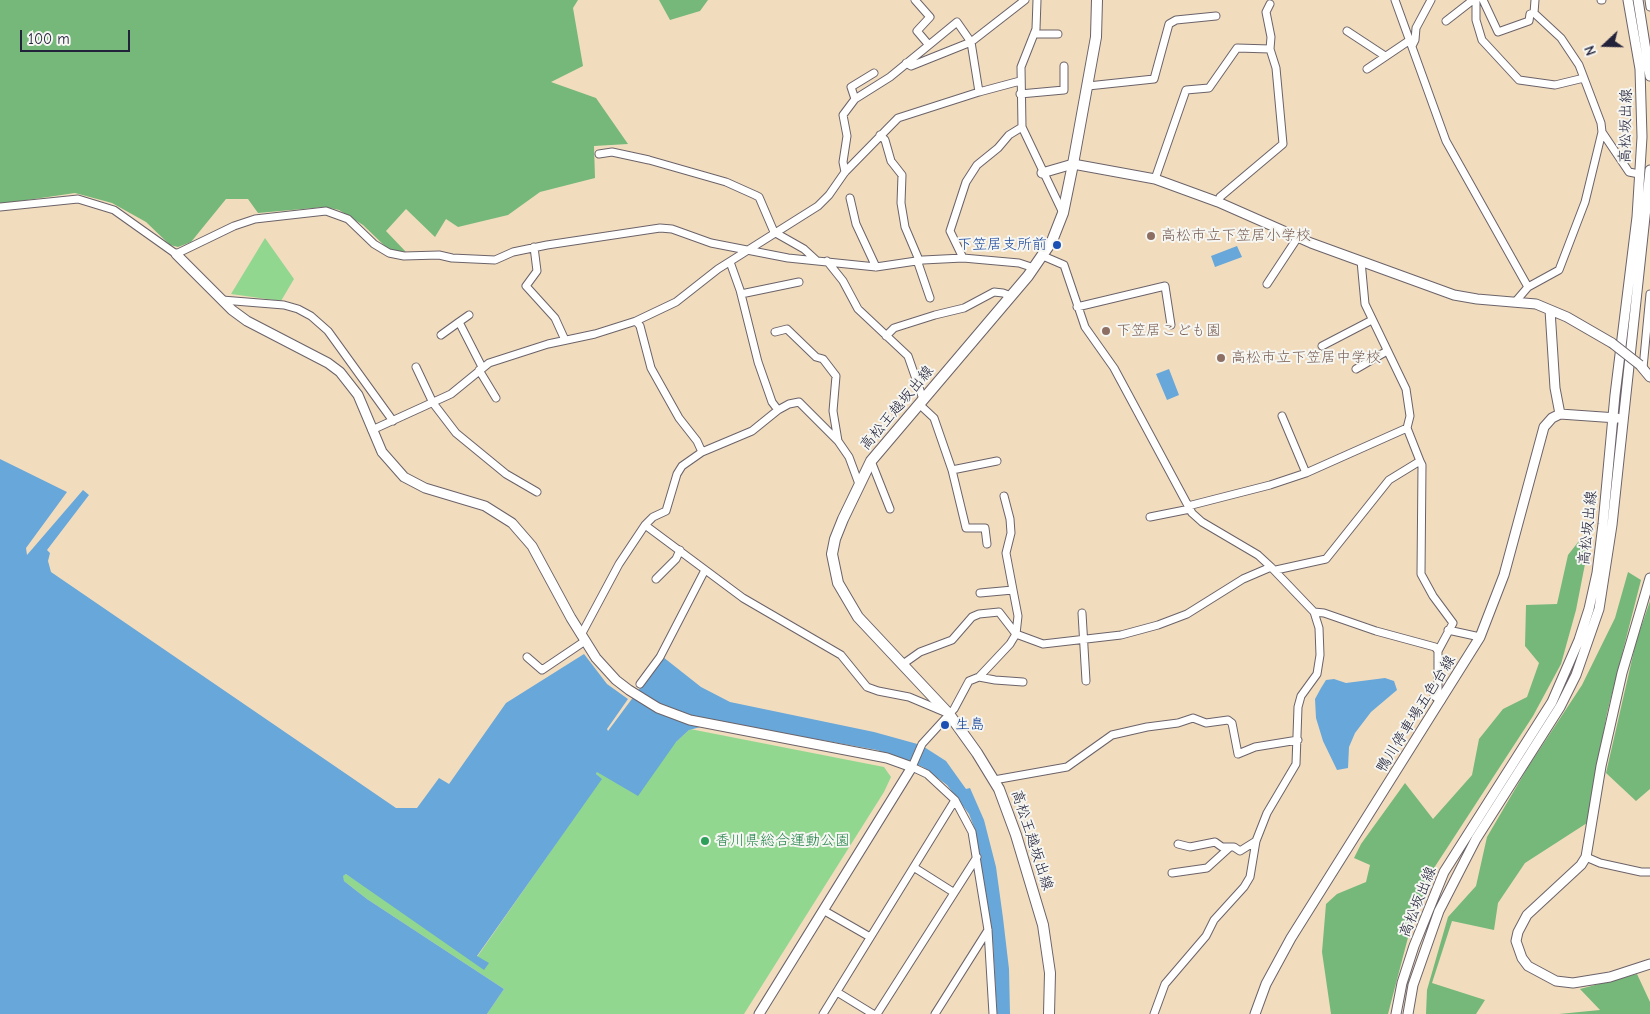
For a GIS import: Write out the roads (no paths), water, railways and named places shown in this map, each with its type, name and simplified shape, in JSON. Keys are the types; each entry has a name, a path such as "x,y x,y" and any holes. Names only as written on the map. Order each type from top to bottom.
{"main road":[{"name":"高松王越坂出線","path":"1049,1014 1050,972 1043,925 1016,835 994,780 949,714 858,617 846,598 834,568 832,554 835,538 871,460 1044,256 1052,241 1063,213 1088,86 1096,36 1097,0"},
{"name":"高松坂出線","path":"1396,1014 1402,983 1414,946 1444,872 1552,702 1580,640 1597,573 1637,217 1642,137 1640,69 1628,0"},
{"name":"高松坂出線","path":"1638,0 1648,39 1650,76"},
{"path":"1042,172 1073,164 1156,179 1218,202 1298,237 1454,295 1477,299 1516,300 1536,304 1567,316 1612,343 1650,377"},
{"name":"高松坂出線","path":"1408,1014 1413,985 1439,911 1476,840 1560,707 1588,644 1599,609 1606,574 1650,170"},
{"path":"176,254 232,310 264,332 316,356 340,372 358,395 385,457 404,478 425,488 485,506 512,523 532,546 585,641 616,680 644,701 671,714 723,728 887,758 913,765 758,1014"},
{"path":"1550,310 1555,388 1560,414 1624,419"},
{"name":"鴨川停車場五色台線","path":"1255,1014 1266,984 1291,938 1480,637 1504,575 1542,431 1547,422 1560,414"},
{"path":"1650,578 1622,673 1601,766 1586,857 1581,865 1534,907 1522,923 1516,941 1522,958 1528,966 1556,981 1573,983 1610,977 1650,964"}],"street":[{"path":"915,0 930,17 917,32 928,44"},
{"path":"906,63 911,66 971,42 1026,0"},
{"path":"1037,0 1038,21 1023,58 1020,82 1022,127 1063,213"},
{"path":"1395,0 1446,142 1528,287"},
{"path":"1367,69 1385,56 1415,40 1416,28 1431,0"},
{"path":"1446,22 1474,0"},
{"path":"1474,0 1476,20 1482,40 1519,80 1555,85 1584,78"},
{"path":"1483,0 1498,32 1528,21 1530,14 1534,13"},
{"path":"1534,13 1535,0"},
{"path":"1649,0 1650,7"},
{"path":"1218,202 1220,197 1284,144 1276,68 1270,49 1271,38 1266,12 1270,4"},
{"path":"1516,300 1528,287 1559,270 1585,202 1602,132 1601,123 1579,65 1562,38 1534,13"},
{"path":"1088,86 1154,78 1169,24 1176,20 1216,16"},
{"path":"845,172 843,162 847,136 844,115 855,99 890,77 957,22 971,42 979,92"},
{"path":"1347,31 1385,56"},
{"path":"1034,34 1058,34"},
{"path":"1156,179 1186,90 1209,88 1236,48 1270,49"},
{"path":"1020,94 1064,90 1064,66"},
{"path":"855,99 851,87 874,72"},
{"path":"372,430 451,394 489,362 636,321 676,302 774,232 818,206 829,195 845,172 891,123 909,113 1020,82"},
{"path":"963,258 950,231 966,182 978,165 998,148 1009,135 1022,127"},
{"path":"1602,132 1629,172 1639,174"},
{"path":"880,135 885,140 891,161 902,175 901,203 906,227 917,251 930,298"},
{"path":"599,154 612,152 649,160 726,182 760,197 774,232 804,248 816,260"},
{"path":"850,198 856,224 876,266"},
{"path":"0,207 78,199 114,210 176,254 234,226 255,219 312,211 326,211 348,219 374,244 389,253 404,256 438,255 484,261 534,247 660,228 712,243 816,260 876,266 918,260 963,258 1019,263 1034,268"},
{"path":"1268,284 1298,237"},
{"path":"534,247 537,272 526,286 555,318 565,340"},
{"path":"1044,256 1064,265 1085,327 1114,368 1189,507 1202,522 1252,551 1274,568 1314,612 1318,628 1320,655 1317,674 1311,680 1300,701 1296,764 1267,813 1256,841 1252,868 1244,887 1214,920 1206,936 1165,984 1154,1014"},
{"path":"827,261 843,281 858,309 908,356 921,402 934,418 952,470 966,528 986,528 987,544"},
{"path":"1361,261 1365,304 1406,389 1410,416 1407,428 1422,465 1421,574 1432,596 1452,623 1438,651 1438,691 1434,696 1441,701"},
{"path":"730,262 741,294 758,362 772,402 778,410"},
{"path":"741,294 799,282"},
{"path":"1078,307 1165,286 1171,325"},
{"path":"886,336 894,328 964,308 994,292 1003,292 1010,296"},
{"path":"1641,367 1650,294"},
{"path":"222,300 284,305 298,309 311,316 328,331 393,421"},
{"path":"441,335 469,315"},
{"path":"1322,346 1372,320"},
{"path":"636,321 640,326 651,368 679,418 697,441 702,452"},
{"path":"459,322 496,398"},
{"path":"775,332 787,328 816,356 823,360 836,376 837,382 832,398 838,441"},
{"path":"1356,369 1388,351"},
{"path":"416,367 433,403 456,433 488,460 537,492"},
{"path":"527,658 542,670 585,641 619,564 645,525 653,517 666,511 677,474 682,466 702,452 752,431 778,410 789,404 799,402 838,441 849,457 859,484"},
{"path":"1282,416 1306,473"},
{"path":"1150,517 1270,485 1306,473 1407,428"},
{"path":"871,460 890,508"},
{"path":"952,470 997,461"},
{"path":"903,664 920,652 952,640 972,617 979,614 998,612 1016,634 1043,644 1083,641 1131,633 1182,616 1243,579 1274,568 1326,559 1389,480 1420,461"},
{"path":"993,1014 988,930 972,832 955,800 927,774 913,765 922,745 949,714 969,681 979,677 1004,652 1016,634 1018,616 1006,553 1011,533 1010,518 1004,496"},
{"path":"645,525 743,598 841,655 867,686 878,691 909,697 949,714"},
{"path":"656,579 676,559 680,550"},
{"path":"640,684 660,657 705,570"},
{"path":"980,593 1013,590"},
{"path":"1314,612 1324,613 1376,631 1428,644 1438,651"},
{"path":"1082,613 1086,681"},
{"path":"1448,630 1480,637"},
{"path":"979,677 1023,682"},
{"path":"994,780 1067,766 1112,735 1147,727 1178,724 1193,718 1206,723 1216,723 1222,719 1232,723 1238,754 1255,747 1298,740"},
{"path":"823,1014 915,868 955,800"},
{"path":"1178,844 1190,847 1215,842 1229,848 1234,847 1240,851 1256,841"},
{"path":"1172,873 1207,868 1229,848"},
{"path":"877,1014 977,857"},
{"path":"1586,857 1600,863 1640,872 1650,872"},
{"path":"915,868 953,892"},
{"path":"823,910 870,937"},
{"path":"935,1014 988,930"},
{"path":"837,992 872,1014"}],"water":[{"path":"1237,246 1242,257 1215,267 1211,256"},
{"path":"1169,369 1179,395 1167,400 1156,374"},
{"path":"0,459 67,492 26,548 27,555 83,490 89,495 47,550 50,553 48,561 51,572 396,808 417,808 439,778 449,784 506,703 584,654 607,684 628,699 607,729 608,731 663,657 701,687 730,702 874,732 921,745 946,761 966,789 970,788 984,820 996,867 1003,918 1009,969 1010,1014 997,1014 993,943 974,827 969,814 947,785 923,767 877,750 720,722 689,730 676,742 638,796 597,772 596,774 602,779 477,956 489,963 484,970 346,874 343,876 344,881 367,899 504,989 487,1014 0,1014"},
{"path":"1385,678 1394,681 1397,690 1371,712 1355,733 1349,747 1348,768 1337,770 1323,741 1316,718 1315,699 1326,680 1334,679 1346,683"}],"place":[{"name":"高松市立下笠居小学校","path":"1151,236"},
{"name":"下笠居支所前","path":"1057,245"},
{"name":"下笠居こども園","path":"1106,331"},
{"name":"高松市立下笠居中学校","path":"1221,358"},
{"name":"生島","path":"945,725"},
{"name":"香川県総合運動公園","path":"705,841"}]}
